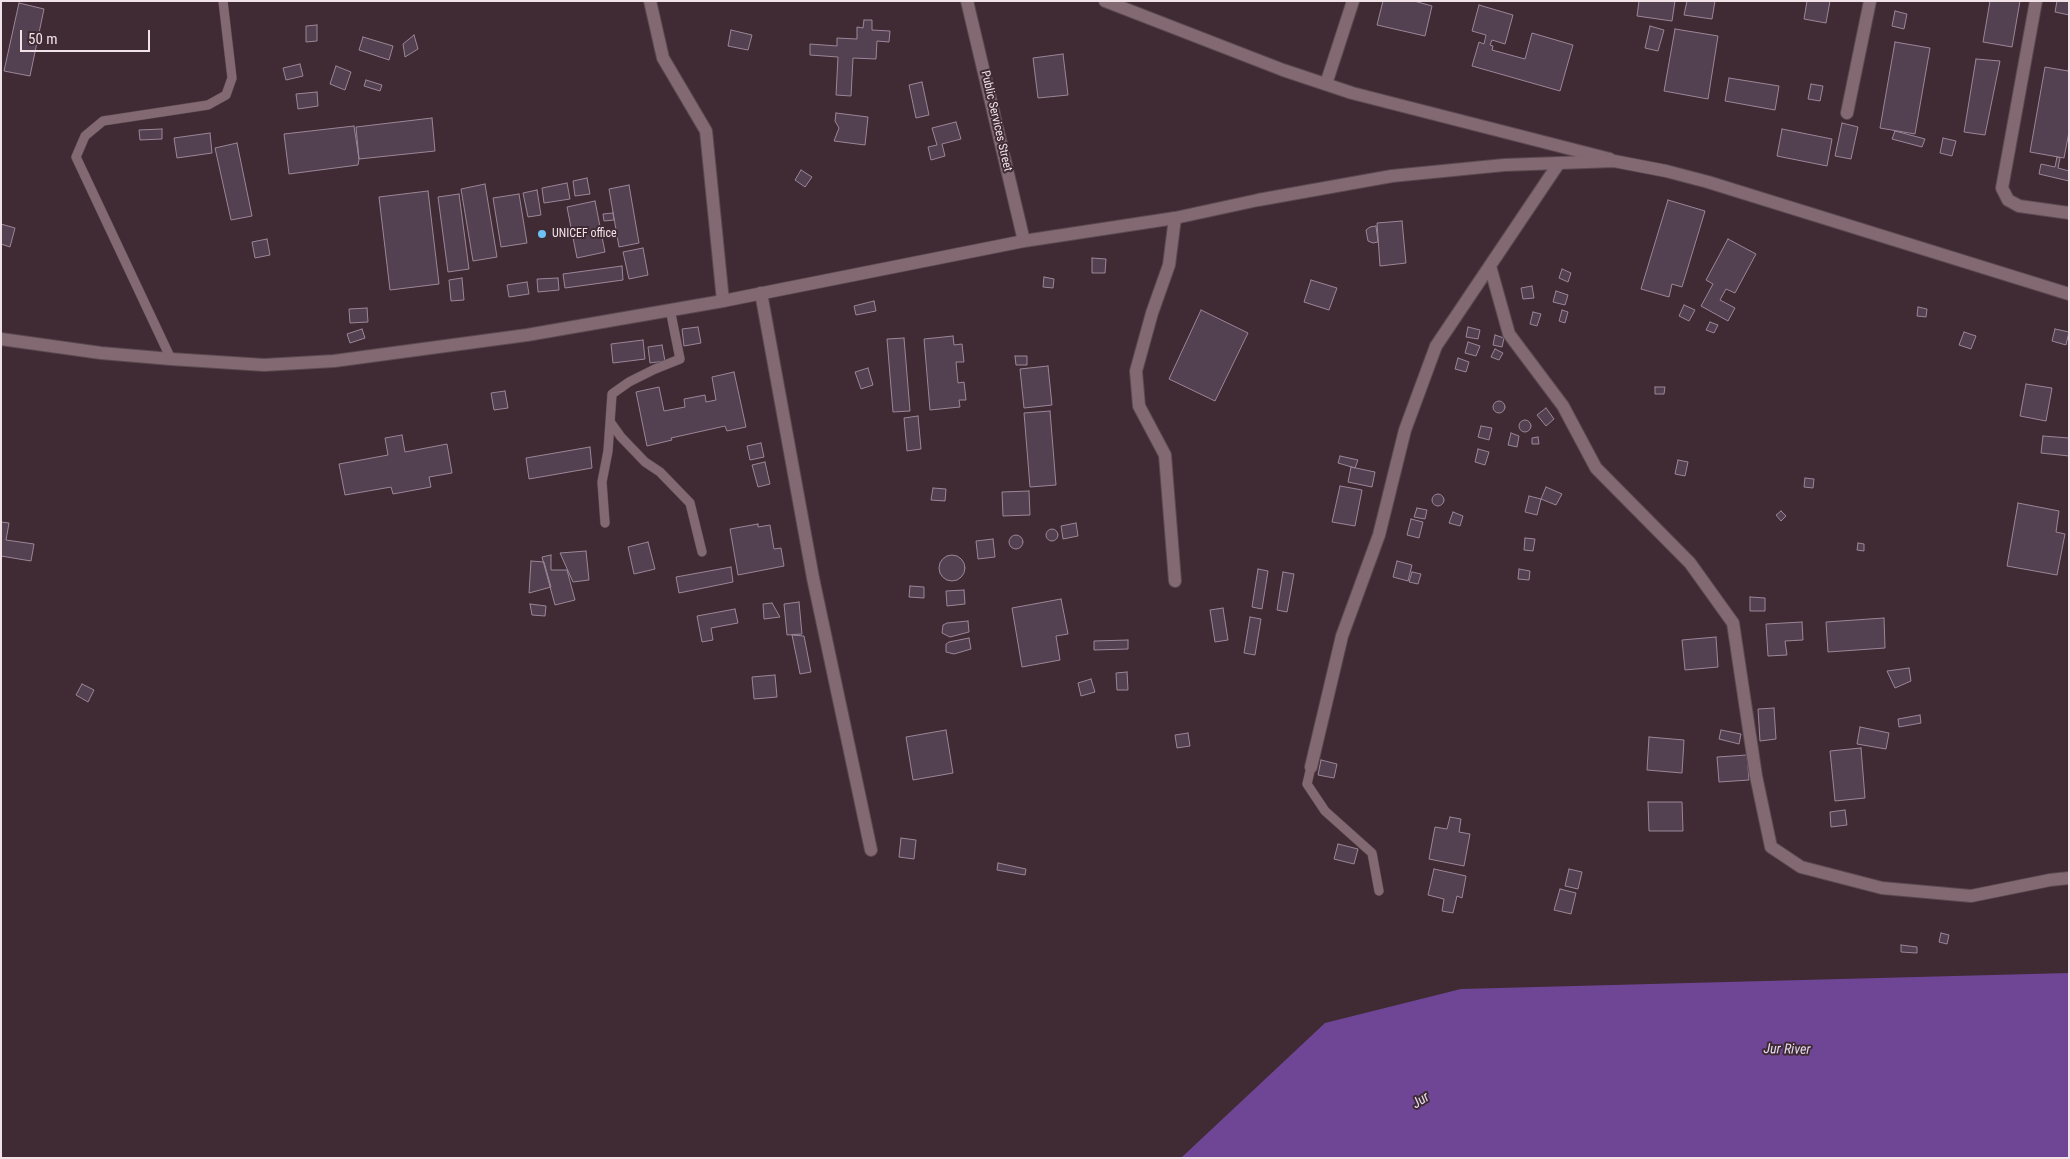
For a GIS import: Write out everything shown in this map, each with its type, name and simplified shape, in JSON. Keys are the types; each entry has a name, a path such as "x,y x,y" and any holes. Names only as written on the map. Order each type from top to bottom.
{"street":[{"path":"650,1 664,58 706,131 723,301"},
{"name":"Public Services Street","path":"967,1 1024,241"},
{"path":"1326,84 1353,1"},
{"path":"1847,113 1870,1"},
{"path":"2036,1 2002,188 2008,200 2019,206 2069,214"},
{"path":"1110,3 1283,70 1352,93 1614,161 1666,171 1708,182 2069,294"},
{"path":"1,339 101,353 171,360 264,365 334,362 527,335 723,301 1024,241 1175,218 1258,200 1392,176 1504,165 1614,161"},
{"path":"1311,767 1342,636 1379,535 1405,430 1436,346 1559,163"},
{"path":"1175,218 1169,265 1152,313 1136,371 1139,406 1165,455 1175,581"},
{"path":"1490,266 1509,334 1563,406 1596,468 1690,563 1733,623 1770,847 1801,867 1882,888 1971,896 2069,878"},
{"path":"761,293 812,578 871,850"}],"lane":[{"path":"171,360 76,157 85,136 103,121 208,105 226,95 232,78 223,1"},
{"path":"606,523 602,482 611,423 612,394 647,373 680,359 670,309"},
{"path":"611,423 621,437 645,462 660,472 690,503 702,552"},
{"path":"1311,767 1307,784 1325,811 1372,853 1379,891"}],"water":[{"path":"2069,973 2069,1158 1181,1158 1325,1023 1461,989"}],"building":[{"path":"1383,1 1414,1 1432,6 1425,36 1377,25"},
{"path":"1639,1 1675,1 1672,21 1637,16"},
{"path":"1687,1 1715,1 1712,19 1684,15"},
{"path":"1807,1 1830,1 1826,23 1804,19"},
{"path":"1990,1 2020,1 2012,47 1983,42"},
{"path":"2057,1 2069,1 2069,15 2055,12"},
{"path":"19,3 44,9 30,76 4,71"},
{"path":"1479,5 1513,15 1505,44 1492,40 1490,45 1493,46 1492,50 1525,59 1532,33 1573,45 1560,91 1472,66 1479,42 1484,44 1486,35 1472,31"},
{"path":"1895,11 1907,14 1904,29 1892,26"},
{"path":"864,20 872,20 872,30 890,31 889,42 877,41 876,59 853,58 851,96 836,95 838,57 810,55 810,44 837,46 837,38 857,39 857,27 863,28"},
{"path":"317,25 317,41 306,42 306,26"},
{"path":"1650,26 1664,30 1658,51 1645,48"},
{"path":"1675,29 1718,36 1708,99 1664,91"},
{"path":"731,30 752,35 748,50 728,46"},
{"path":"414,35 418,49 405,57 403,44"},
{"path":"363,37 393,46 389,60 359,50"},
{"path":"1895,42 1930,48 1915,134 1880,128"},
{"path":"1063,54 1068,95 1038,98 1033,58"},
{"path":"1976,59 2000,61 1985,135 1964,132"},
{"path":"300,64 303,76 286,80 283,68"},
{"path":"336,66 351,72 345,90 330,84"},
{"path":"2069,66 2069,132 2064,158 2030,152 2045,67 2068,71"},
{"path":"1729,78 1779,86 1775,110 1725,101"},
{"path":"366,80 382,85 380,91 364,86"},
{"path":"922,82 929,115 916,118 909,85"},
{"path":"1811,84 1823,86 1820,101 1808,99"},
{"path":"317,92 318,106 298,109 296,94"},
{"path":"836,113 868,117 865,145 834,141 839,128 835,121"},
{"path":"432,118 435,151 359,159 356,127"},
{"path":"956,122 961,139 942,144 945,156 931,160 928,147 937,145 932,128"},
{"path":"1842,123 1858,127 1851,159 1835,156"},
{"path":"354,126 359,159 358,165 289,174 284,134"},
{"path":"162,129 162,139 140,140 139,130"},
{"path":"1782,129 1832,139 1827,166 1777,156"},
{"path":"1895,131 1925,139 1922,147 1892,139"},
{"path":"210,133 212,153 177,158 174,138"},
{"path":"1943,138 1956,141 1952,156 1940,153"},
{"path":"237,143 252,216 231,220 215,148"},
{"path":"2057,157 2060,158 2058,168 2069,171 2069,181 2039,174 2041,164 2055,167"},
{"path":"801,170 812,177 805,187 795,180"},
{"path":"587,178 590,194 575,196 573,181"},
{"path":"567,183 570,199 544,203 542,188"},
{"path":"485,184 497,257 473,261 461,189"},
{"path":"629,185 639,243 619,247 609,189"},
{"path":"537,190 541,215 528,217 523,193"},
{"path":"428,191 439,284 390,290 379,197"},
{"path":"459,194 469,269 448,272 438,197"},
{"path":"519,194 527,243 501,247 493,198"},
{"path":"1668,200 1705,211 1682,287 1672,284 1669,297 1641,289"},
{"path":"595,201 605,252 577,258 567,207"},
{"path":"613,213 614,220 604,221 603,214"},
{"path":"1402,221 1406,263 1380,266 1377,223"},
{"path":"1,224 15,228 10,247 1,244"},
{"path":"1376,226 1378,242 1373,243 1368,241 1366,230"},
{"path":"267,239 270,255 255,258 252,242"},
{"path":"1728,239 1756,254 1735,293 1726,289 1720,300 1735,308 1728,321 1701,306 1713,284 1706,280"},
{"path":"643,248 648,275 629,279 623,252"},
{"path":"1092,258 1106,259 1105,273 1092,273"},
{"path":"622,266 623,280 565,288 563,274"},
{"path":"1562,269 1571,273 1568,282 1559,278"},
{"path":"1044,277 1054,279 1053,288 1043,287"},
{"path":"462,278 464,300 451,301 449,280"},
{"path":"558,278 559,290 538,292 537,279"},
{"path":"1311,280 1337,288 1329,310 1304,302"},
{"path":"527,282 529,294 509,297 507,285"},
{"path":"1532,286 1534,298 1523,299 1521,288"},
{"path":"1556,291 1568,295 1565,305 1553,302"},
{"path":"874,301 876,311 856,315 854,306"},
{"path":"1684,305 1695,310 1689,321 1679,316"},
{"path":"1918,307 1927,309 1926,317 1917,316"},
{"path":"367,308 368,322 350,323 349,309"},
{"path":"1201,310 1248,333 1215,401 1169,379"},
{"path":"1562,310 1568,312 1565,323 1559,321"},
{"path":"1533,312 1541,314 1537,326 1530,324"},
{"path":"1710,322 1718,325 1714,333 1706,330"},
{"path":"698,327 701,343 684,346 682,329"},
{"path":"1468,327 1480,330 1478,339 1466,337"},
{"path":"362,329 365,338 350,343 347,334"},
{"path":"2055,329 2069,332 2066,345 2052,341"},
{"path":"1964,332 1976,336 1971,349 1959,345"},
{"path":"1495,335 1504,338 1502,347 1493,345"},
{"path":"953,336 954,345 962,344 964,362 956,362 958,383 964,382 966,400 959,400 960,407 930,410 924,339"},
{"path":"904,338 910,411 893,412 887,339"},
{"path":"643,340 645,359 613,363 611,344"},
{"path":"1468,342 1480,346 1476,356 1465,353"},
{"path":"662,345 665,361 650,363 648,347"},
{"path":"1495,349 1503,353 1499,360 1491,357"},
{"path":"1015,356 1027,356 1027,365 1016,365"},
{"path":"1458,358 1469,362 1466,372 1455,369"},
{"path":"1048,366 1052,405 1024,408 1020,369"},
{"path":"868,368 873,385 861,389 855,372"},
{"path":"734,372 746,427 727,431 725,426 671,438 672,440 647,446 636,392 659,387 664,411 685,407 684,399 705,395 706,402 716,400 712,377"},
{"path":"2026,384 2052,388 2046,421 2020,416"},
{"path":"1655,387 1665,387 1664,394 1655,394"},
{"path":"505,391 508,408 494,410 491,393"},
{"path":"1501,401 1504,402 1504,412 1497,413 1494,412 1493,405 1494,402"},
{"path":"1546,408 1554,419 1546,426 1537,415"},
{"path":"1050,411 1056,485 1030,487 1024,413"},
{"path":"918,416 921,449 907,451 904,418"},
{"path":"1527,420 1530,421 1530,431 1523,432 1520,431 1519,424 1520,421"},
{"path":"1481,426 1492,428 1489,440 1478,437"},
{"path":"1511,433 1519,436 1517,447 1508,445"},
{"path":"402,435 405,452 447,444 452,473 429,477 431,487 393,494 391,487 345,495 339,464 388,455 385,438"},
{"path":"2043,436 2069,438 2069,456 2041,453"},
{"path":"1538,437 1539,444 1532,444 1532,438"},
{"path":"761,443 764,457 750,460 747,446"},
{"path":"590,447 592,468 529,479 526,458"},
{"path":"1478,449 1489,452 1485,465 1475,462"},
{"path":"1340,456 1358,460 1355,468 1338,463"},
{"path":"1678,460 1688,462 1685,476 1675,474"},
{"path":"765,462 770,484 758,487 752,465"},
{"path":"1351,467 1375,472 1372,487 1348,482"},
{"path":"1805,478 1814,479 1813,488 1804,487"},
{"path":"1340,486 1362,490 1355,526 1332,522"},
{"path":"1546,487 1562,494 1556,505 1541,499"},
{"path":"933,488 946,489 945,501 931,500"},
{"path":"1029,491 1030,515 1003,516 1002,492"},
{"path":"1440,494 1443,495 1443,505 1436,506 1433,505 1432,498 1433,495"},
{"path":"1529,496 1541,499 1537,515 1525,512"},
{"path":"2018,503 2059,511 2056,532 2065,534 2057,575 2007,566"},
{"path":"1417,508 1427,510 1425,519 1414,517"},
{"path":"1781,511 1786,516 1781,521 1776,515"},
{"path":"1453,512 1463,516 1460,526 1449,523"},
{"path":"1411,519 1423,522 1419,538 1407,535"},
{"path":"1,522 9,523 6,540 34,544 31,561 1,556"},
{"path":"1076,523 1078,536 1063,539 1061,526"},
{"path":"758,524 758,527 770,525 774,549 781,548 784,566 738,575 730,529"},
{"path":"1050,529 1054,529 1058,535 1054,541 1050,541 1046,537 1046,533"},
{"path":"1013,535 1019,535 1023,542 1019,549 1013,549 1009,545 1009,539"},
{"path":"1525,538 1535,539 1533,551 1524,550"},
{"path":"993,539 995,557 978,559 976,541"},
{"path":"648,542 655,569 634,574 628,547"},
{"path":"1858,543 1864,544 1864,551 1857,550"},
{"path":"586,551 589,580 573,582 560,553"},
{"path":"551,555 551,570 567,570 575,600 555,605 542,557"},
{"path":"952,555 961,559 965,568 961,577 952,581 943,577 939,568 943,559"},
{"path":"531,561 544,562 551,587 529,593"},
{"path":"1397,561 1412,565 1408,581 1393,577"},
{"path":"731,567 733,582 679,593 676,577"},
{"path":"1258,569 1268,571 1262,609 1252,607"},
{"path":"1519,569 1530,571 1529,580 1518,579"},
{"path":"1283,572 1294,574 1287,612 1277,610"},
{"path":"1412,572 1421,574 1418,584 1409,582"},
{"path":"910,586 924,587 924,598 909,597"},
{"path":"964,590 965,604 947,606 946,591"},
{"path":"1750,597 1765,598 1765,611 1750,611"},
{"path":"1061,599 1068,634 1056,636 1060,660 1022,667 1012,608"},
{"path":"799,602 802,634 787,635 784,604"},
{"path":"772,603 780,617 764,619 763,604"},
{"path":"530,604 546,606 545,616 532,615"},
{"path":"1223,608 1228,640 1215,642 1210,610"},
{"path":"735,609 738,623 711,628 713,640 702,642 697,616"},
{"path":"1250,617 1261,619 1255,655 1244,653"},
{"path":"1884,618 1885,648 1828,652 1826,622"},
{"path":"968,621 969,632 950,637 942,633 943,625 947,623"},
{"path":"1802,622 1803,640 1785,641 1787,655 1768,656 1766,624"},
{"path":"792,635 804,636 811,672 800,674"},
{"path":"1716,637 1718,667 1685,670 1682,640"},
{"path":"969,638 971,649 954,654 946,652 946,644 949,642"},
{"path":"1128,640 1128,649 1094,650 1094,641"},
{"path":"1909,668 1911,681 1895,688 1887,671"},
{"path":"1127,672 1128,690 1117,690 1116,673"},
{"path":"775,675 777,697 754,699 752,677"},
{"path":"1091,679 1095,692 1081,696 1078,683"},
{"path":"82,684 94,690 88,702 76,695"},
{"path":"1774,708 1776,739 1760,741 1758,709"},
{"path":"1920,715 1921,723 1899,727 1898,719"},
{"path":"1860,727 1889,733 1886,749 1857,744"},
{"path":"946,730 953,773 913,780 906,737"},
{"path":"1721,730 1741,734 1739,744 1719,739"},
{"path":"1188,733 1190,746 1177,748 1175,735"},
{"path":"1649,737 1684,740 1682,773 1647,770"},
{"path":"1861,748 1865,798 1835,801 1830,751"},
{"path":"1747,755 1749,780 1719,782 1717,757"},
{"path":"1321,760 1337,764 1334,778 1318,775"},
{"path":"1648,802 1682,802 1683,831 1649,831"},
{"path":"1845,810 1847,825 1831,827 1830,812"},
{"path":"1450,817 1461,819 1459,832 1470,834 1464,866 1429,859 1435,827 1447,829"},
{"path":"901,838 916,840 914,859 899,857"},
{"path":"1338,844 1358,849 1354,864 1334,859"},
{"path":"998,863 1026,869 1025,875 997,870"},
{"path":"1434,869 1466,876 1462,898 1457,896 1453,913 1442,911 1444,899 1428,895"},
{"path":"1569,869 1582,872 1578,889 1565,886"},
{"path":"1560,889 1576,893 1571,914 1554,910"},
{"path":"1941,933 1949,935 1947,944 1939,942"},
{"path":"1901,945 1917,947 1917,953 1901,952"}],"place":[{"name":"UNICEF office","path":"542,234"}],"water label":[{"name":"Jur River","path":"1787,1050"},
{"name":"Jur","path":"1421,1101"}]}
